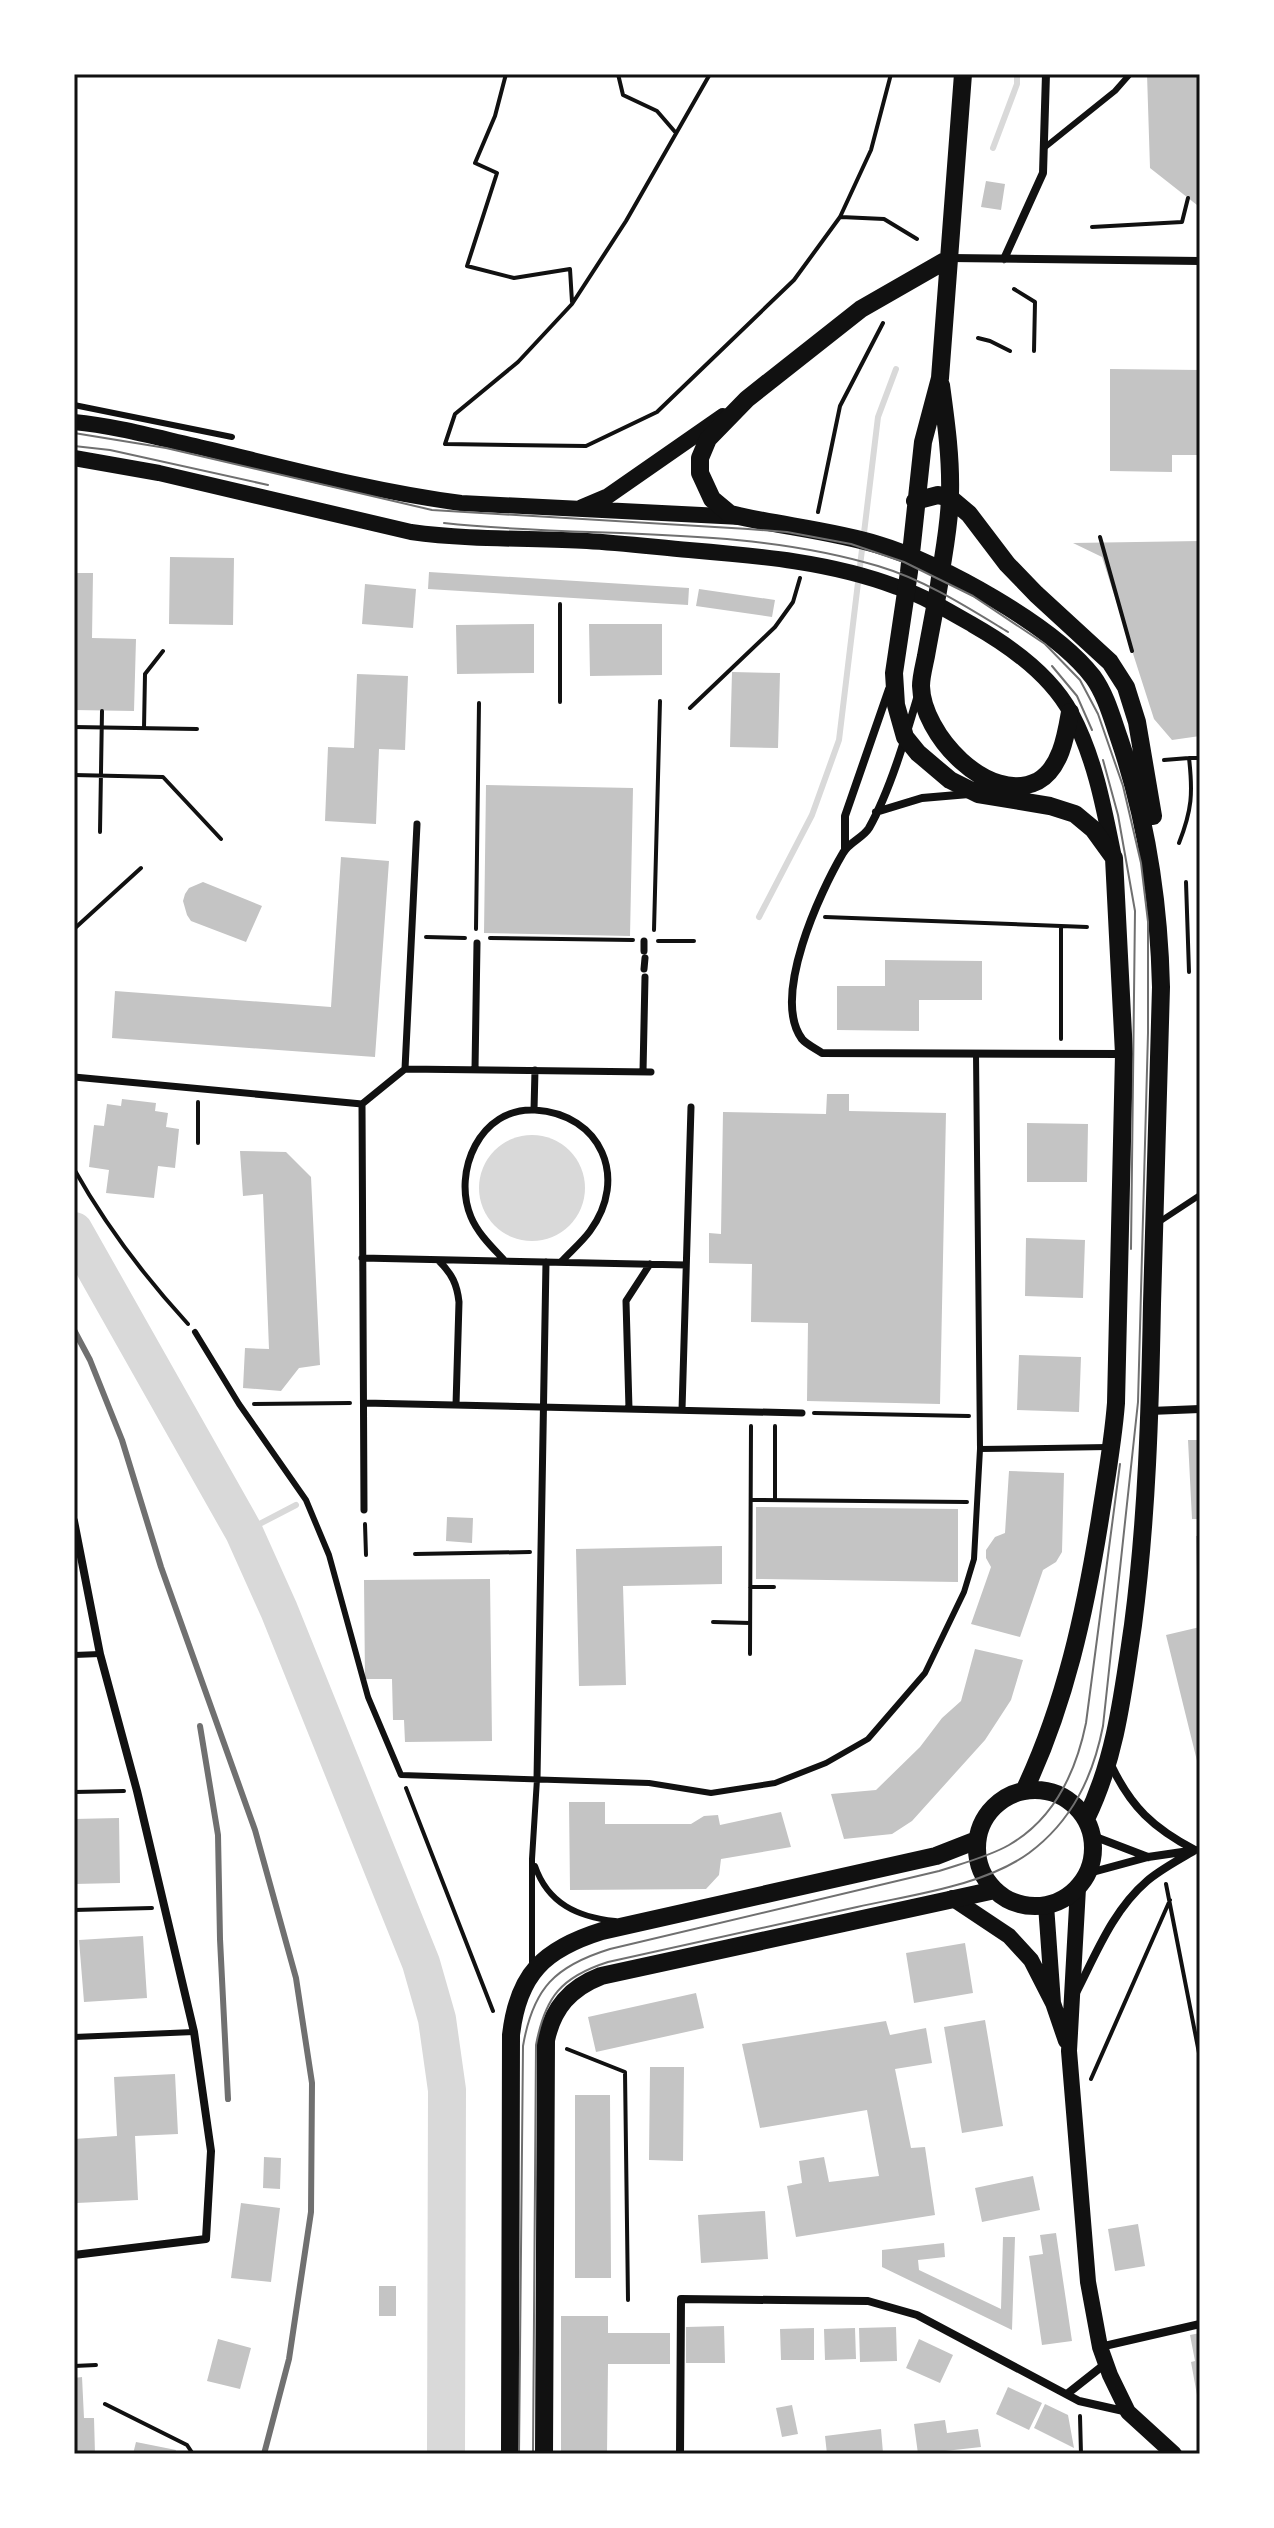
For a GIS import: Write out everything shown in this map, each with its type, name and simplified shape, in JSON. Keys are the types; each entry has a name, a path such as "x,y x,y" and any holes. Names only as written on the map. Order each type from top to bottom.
{"main road":[{"path":"963,74 940,378 923,442 915,501 909,572 894,673 896,705 905,737 918,753 950,780 978,794 1050,806 1075,814 1093,829 1114,858"},
{"path":"576,509 608,496 747,399 861,309 950,258"},
{"path":"940,378 949,443 950,498 921,687 931,723 948,749 973,771 1016,785 1036,781 1052,768 1066,734 1070,712"},
{"path":"742,517 721,508 712,499 700,473 700,458 708,439 747,399"},
{"path":"74,422 139,433 423,498 461,503 742,517 880,545 918,559 996,600 1043,632 1082,665 1102,692 1126,759 1142,817 1160,926"},
{"path":"74,458 159,473 411,532 589,541 784,559 852,572 901,588 979,629 1034,667 1070,712 1084,740 1099,784 1114,858 1124,1054 1116,1403 1092,1567 1075,1647 1049,1736 1024,1791"},
{"path":"915,501 938,495 950,498 969,514 1007,564 1036,594 1110,662 1126,687 1137,722 1159,854 1161,987 1142,1560 1110,1763 1090,1828 1093,1855 1083,1880 1069,2051 1088,2282 1100,2347 1128,2412 1174,2454"},
{"path":"1083,1880 1064,1899 1046,1905 1019,1903 995,1890 980,1867 977,1840 993,1808 1007,1797 1024,1791 1042,1790 1060,1795 1075,1805 1090,1828"},
{"path":"510,2454 511,2035 517,1998 532,1972 562,1945 602,1931 936,1856 977,1840"},
{"path":"544,2454 546,2040 558,2008 568,1993 601,1976 995,1890"},
{"path":"952,1898 1009,1936 1031,1960 1053,2003 1069,2051"},
{"path":"1046,1905 1053,2003"}],"street":[{"path":"1004,259 1043,173 1046,74"},
{"path":"950,258 1200,261"},
{"path":"845,849 845,816 894,673"},
{"path":"921,687 876,812 867,831 845,849 812,917 794,969 793,1007 802,1040 822,1053 1124,1054"},
{"path":"876,812 922,798 978,794"},
{"path":"405,1069 417,824"},
{"path":"475,1070 476,940"},
{"path":"74,1077 362,1104 405,1069 647,1072 644,941"},
{"path":"534,1110 535,1070"},
{"path":"362,1104 364,1510"},
{"path":"682,1410 691,1107"},
{"path":"505,1261 471,1218 463,1189 469,1157 482,1133 494,1124 506,1116 534,1110 561,1117 583,1128 600,1144 608,1169 605,1199 591,1229 561,1262"},
{"path":"362,1258 686,1265"},
{"path":"439,1261 457,1285 456,1405"},
{"path":"537,1779 546,1262"},
{"path":"629,1409 626,1301 650,1264"},
{"path":"364,1403 802,1413"},
{"path":"1149,1411 1200,1409"},
{"path":"74,1521 100,1654 137,1791 194,2032 211,2151 206,2239 74,2255"},
{"path":"1110,1763 1133,1804 1154,1825 1197,1850"},
{"path":"1090,1828 1148,1857"},
{"path":"1083,1880 1148,1857 1197,1850"},
{"path":"1073,2001 1101,1944 1130,1897 1148,1880 1197,1850"},
{"path":"680,2454 681,2299 868,2301 917,2315 1079,2401 1128,2412"},
{"path":"1100,2347 1200,2324"},
{"path":"1067,2394 1106,2364"}],"lane":[{"path":"1044,148 1115,91 1130,74"},
{"path":"74,405 232,437"},
{"path":"195,1332 239,1404 306,1500 329,1555 368,1697 401,1775 649,1783 711,1793 775,1783 826,1763 868,1739 925,1673 964,1592 974,1559 980,1449 976,1054"},
{"path":"1155,1224 1200,1195"},
{"path":"980,1449 1111,1447"},
{"path":"74,1655 100,1654"},
{"path":"532,1972 532,1859 537,1779"},
{"path":"532,1859 548,1893 561,1904 588,1917 638,1924"},
{"path":"74,2037 194,2032"}],"path":[{"path":"506,74 495,116 475,163 497,173 467,266 514,278 570,269 572,304"},
{"path":"618,74 623,95 657,111 676,133"},
{"path":"710,74 626,221 572,304 518,362 455,414 445,444 586,446 657,412 794,280 840,217 871,150 891,74"},
{"path":"1092,227 1182,222 1188,198"},
{"path":"840,217 884,219 917,239"},
{"path":"1014,289 1035,302 1034,351"},
{"path":"978,338 1010,351"},
{"path":"1100,537 1132,651"},
{"path":"560,604 560,702"},
{"path":"144,728 145,674 163,651"},
{"path":"660,701 653,941 694,941"},
{"path":"476,940 479,703"},
{"path":"100,832 102,711"},
{"path":"74,727 197,729"},
{"path":"1179,843 1190,815 1193,793 1189,758"},
{"path":"1162,760 1200,758"},
{"path":"74,775 163,777 221,839"},
{"path":"74,929 141,868"},
{"path":"1186,882 1185,928 1189,972"},
{"path":"812,917 1087,927"},
{"path":"1061,928 1061,1054"},
{"path":"412,937 644,941"},
{"path":"198,1089 198,1143"},
{"path":"74,1169 91,1200 144,1276 195,1332"},
{"path":"239,1404 364,1403"},
{"path":"750,1654 751,1411"},
{"path":"775,1412 775,1500"},
{"path":"802,1413 980,1416"},
{"path":"751,1500 977,1502"},
{"path":"364,1510 366,1555"},
{"path":"415,1554 540,1552"},
{"path":"750,1587 774,1587"},
{"path":"713,1622 750,1623"},
{"path":"401,1775 493,2011"},
{"path":"74,1792 137,1791"},
{"path":"1165,1879 1200,2058"},
{"path":"1086,2091 1170,1900"},
{"path":"74,1910 164,1908"},
{"path":"567,2049 625,2072 628,2300"},
{"path":"74,2366 96,2365"},
{"path":"1079,2401 1081,2454"},
{"path":"105,2404 187,2445 193,2454"}],"shaded area":[{"path":"532,1135 552,1139 569,1151 581,1168 585,1188 581,1208 569,1225 552,1237 532,1241 512,1237 495,1225 483,1208 479,1188 483,1168 495,1151 512,1139"}],"building":[{"path":"1147,74 1200,74 1200,202 1197,205 1150,168"},
{"path":"986,181 1005,184 1001,210 981,207"},
{"path":"1110,369 1200,370 1200,455 1172,455 1172,472 1110,471"},
{"path":"1200,541 1200,736 1172,740 1154,719 1102,557 1073,543"},
{"path":"170,557 234,558 233,625 169,624"},
{"path":"429,572 689,588 688,605 428,589"},
{"path":"74,573 93,573 92,638 136,639 134,711 74,710"},
{"path":"365,584 416,589 413,628 362,624"},
{"path":"699,589 775,600 772,617 696,606"},
{"path":"534,624 534,673 457,674 456,625"},
{"path":"589,624 662,624 662,675 590,676"},
{"path":"732,672 780,673 778,748 730,747"},
{"path":"357,674 408,676 405,750 379,749 376,824 325,821 328,747 354,748"},
{"path":"486,785 633,788 630,936 484,933"},
{"path":"341,857 389,861 375,1057 112,1038 115,991 331,1007"},
{"path":"203,882 262,906 246,942 191,921 183,901 185,894 189,888"},
{"path":"885,960 982,961 982,1000 919,1000 919,1031 837,1030 837,986 885,986"},
{"path":"827,1094 849,1094 849,1111 946,1113 940,1404 807,1401 808,1323 751,1322 752,1264 709,1263 709,1233 721,1234 723,1112 826,1114"},
{"path":"122,1099 156,1103 155,1111 168,1113 166,1127 179,1129 175,1168 158,1166 154,1198 106,1193 109,1170 89,1167 94,1125 104,1126 107,1104 121,1106"},
{"path":"1027,1123 1088,1124 1087,1182 1027,1182"},
{"path":"240,1151 286,1152 311,1177 320,1365 299,1368 281,1391 243,1388 245,1348 269,1349 263,1194 243,1196"},
{"path":"1026,1238 1085,1240 1083,1298 1025,1296"},
{"path":"1019,1355 1081,1357 1079,1412 1017,1410"},
{"path":"1188,1440 1200,1440 1200,1519 1192,1519"},
{"path":"1009,1471 1064,1473 1062,1552 1056,1562 1043,1570 1020,1637 971,1624 991,1567 986,1550 995,1537 1005,1533"},
{"path":"756,1507 958,1509 958,1582 756,1579"},
{"path":"447,1517 473,1518 472,1543 446,1541"},
{"path":"1196,1536 1200,1536 1200,1573 1197,1573"},
{"path":"722,1546 722,1584 623,1586 626,1685 579,1686 576,1549"},
{"path":"490,1579 492,1741 405,1742 404,1720 393,1720 392,1679 365,1679 364,1580"},
{"path":"1200,1627 1200,1769 1199,1769 1166,1635"},
{"path":"975,1649 1023,1660 1011,1700 985,1740 912,1821 892,1834 844,1839 831,1794 876,1790 920,1747 942,1718 961,1701"},
{"path":"569,1802 605,1802 605,1824 691,1824 704,1816 718,1815 720,1825 781,1812 791,1847 721,1859 719,1875 706,1889 570,1890"},
{"path":"119,1818 120,1883 74,1884 74,1819"},
{"path":"143,1936 147,1998 84,2002 79,1940"},
{"path":"965,1943 973,1993 914,2003 906,1953"},
{"path":"696,1993 704,2028 596,2052 588,2017"},
{"path":"985,2020 1003,2126 962,2133 944,2027"},
{"path":"886,2021 890,2035 926,2028 932,2063 895,2069 911,2148 925,2147 935,2215 796,2237 787,2186 802,2183 799,2161 824,2157 829,2182 879,2176 867,2110 760,2128 742,2044"},
{"path":"650,2067 684,2067 683,2161 649,2160"},
{"path":"175,2074 178,2134 135,2136 138,2200 77,2203 74,2139 117,2136 114,2077"},
{"path":"575,2095 610,2095 611,2278 575,2278"},
{"path":"264,2157 281,2158 280,2189 263,2188"},
{"path":"1033,2176 1040,2210 982,2222 975,2188"},
{"path":"241,2203 280,2208 271,2282 231,2278"},
{"path":"765,2211 768,2259 701,2263 698,2215"},
{"path":"1138,2224 1145,2266 1115,2271 1108,2229"},
{"path":"1056,2233 1072,2341 1042,2345 1029,2256 1043,2254 1040,2235"},
{"path":"1003,2237 1015,2237 1012,2330 882,2267 882,2250 944,2243 945,2257 918,2260 919,2270 1001,2309"},
{"path":"379,2286 396,2286 396,2316 379,2316"},
{"path":"561,2316 608,2316 608,2333 670,2333 670,2364 608,2364 607,2454 561,2454"},
{"path":"724,2326 725,2363 686,2363 686,2327"},
{"path":"896,2327 897,2361 860,2362 859,2328"},
{"path":"814,2328 814,2360 781,2360 780,2329"},
{"path":"855,2328 856,2359 825,2360 824,2329"},
{"path":"1200,2333 1200,2395 1197,2395 1190,2335"},
{"path":"218,2339 251,2348 240,2389 207,2381"},
{"path":"919,2339 953,2355 940,2383 906,2368"},
{"path":"82,2377 84,2418 94,2418 95,2454 74,2454 74,2378"},
{"path":"1008,2387 1042,2403 1029,2430 996,2414"},
{"path":"1045,2404 1068,2415 1074,2448 1034,2428"},
{"path":"792,2405 798,2434 782,2437 776,2408"},
{"path":"945,2420 947,2433 978,2429 981,2447 918,2454 914,2424"},
{"path":"881,2429 883,2453 827,2454 825,2436"},
{"path":"136,2442 176,2450 175,2454 133,2454"}],"waterway":[{"path":"993,148 1017,84 1017,74"},
{"path":"759,917 812,815 839,740 878,417 896,369"},
{"path":"74,1231 244,1532 279,1610 421,1963 437,2019 447,2090 446,2454"},
{"path":"244,1532 296,1505"}],"tram line":[{"path":"74,433 166,448 432,510 787,532 851,544 904,562 973,596 1045,644 1080,680 1098,714 1123,786 1141,863 1148,922 1148,1033 1138,1402 1103,1726 1087,1780 1069,1812 1044,1840 1029,1853 991,1874 923,1893 608,1962 578,1975 558,1991 544,2014 536,2045 533,2454"},
{"path":"74,446 110,450 268,485"},
{"path":"444,523 717,538 825,553 878,566 912,579 1008,632"},
{"path":"1052,666 1077,696 1092,730"},
{"path":"1103,760 1118,815 1135,911 1131,1249"},
{"path":"519,2454 523,2046 527,2026 540,1994 561,1972 610,1949 939,1871 1001,1849 1039,1822 1061,1793 1082,1741 1120,1464"}],"railway":[{"path":"74,1330 90,1360 122,1440 161,1567 255,1830 296,1978 312,2083 311,2212 289,2359 264,2454"},
{"path":"200,1726 218,1835 228,2099"}]}
